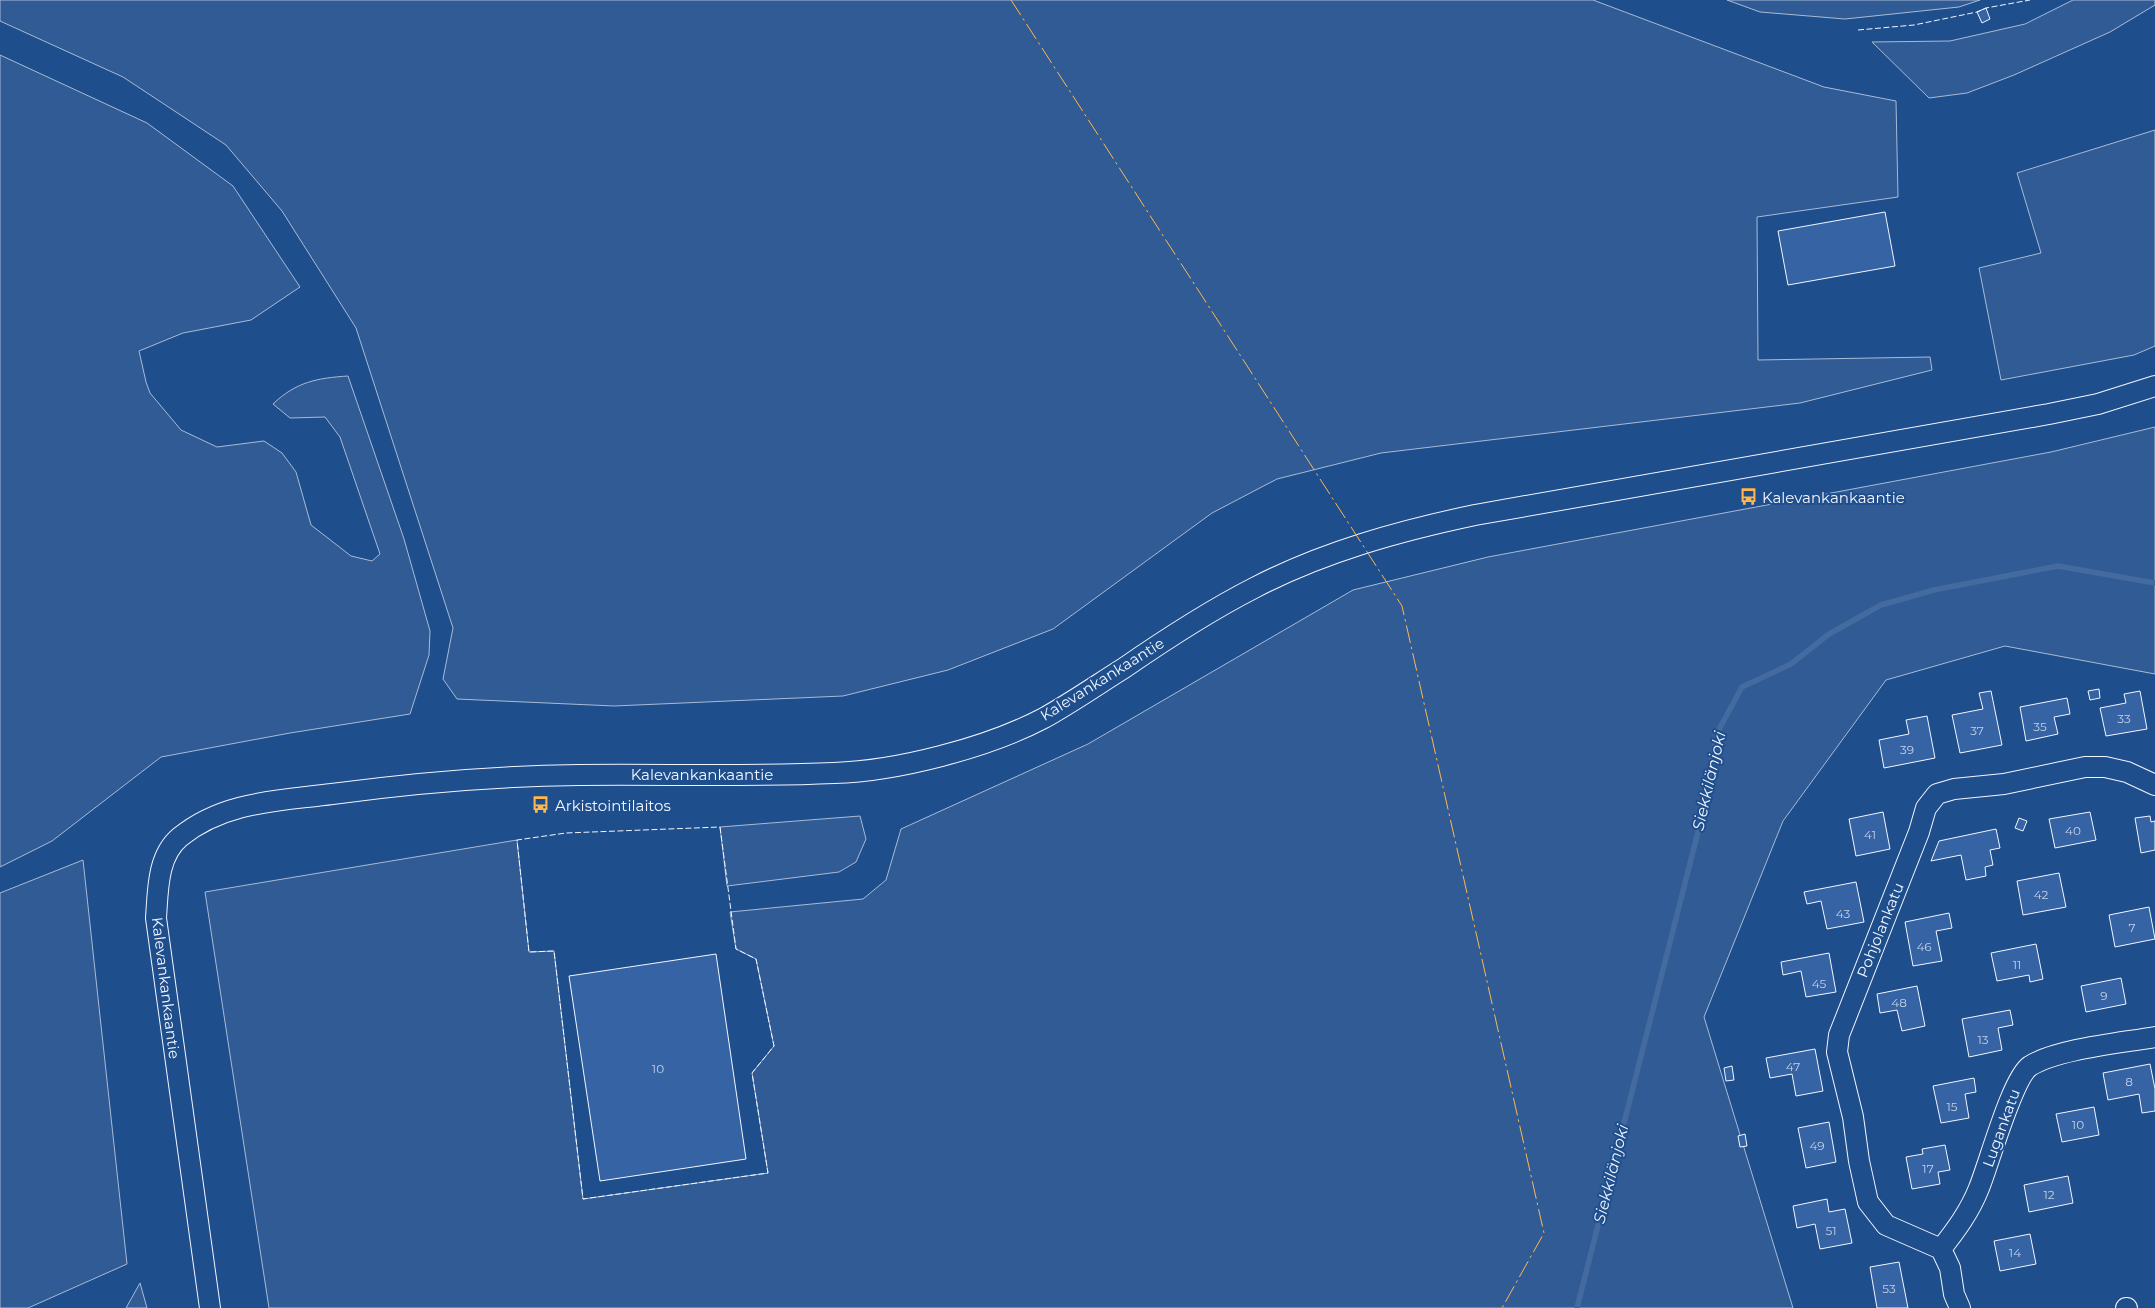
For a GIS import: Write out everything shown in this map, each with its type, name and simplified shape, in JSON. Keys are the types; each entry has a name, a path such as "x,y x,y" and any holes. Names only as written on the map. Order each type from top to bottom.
{"street":[{"name":"Kalevankankaantie","path":"210,1308 156,918 161,868 177,839 211,816 246,805 458,780 576,775 836,773 910,764 994,739 1041,720 1192,623 1256,586 1340,552 1385,537 1475,515 2049,414 2098,404 2155,386"},
{"name":"Pohjolankatu","path":"1941,1249 1886,1225 1868,1202 1859,1161 1853,1117 1837,1052 1839,1035 1926,808 1937,794 1954,789 2004,784 2085,767 2105,767 2127,772 2155,785"},
{"name":"Lugankatu","path":"1941,1249 1961,1224 1979,1189 2016,1086 2028,1068 2048,1057 2155,1037"},
{"path":"1941,1249 1950,1268 1954,1294 1960,1308"}],"shaded area":[{"path":"0,0 1593,0 1824,87 1896,101 1898,197 1757,217 1758,360 1930,357 1932,370 1800,403 1381,453 1277,479 1212,513 1053,629 948,670 843,696 614,706 457,699 443,679 453,628 356,328 282,211 226,145 123,77 0,21"},
{"path":"1727,0 1980,0 1959,7 1845,19 1760,12"},
{"path":"2073,0 2155,0 2155,5 2110,32 2014,75 1967,93 1929,98 1872,42 1950,41 2025,24"},
{"path":"0,55 147,123 233,186 300,287 251,320 183,333 139,351 150,393 181,430 217,447 264,441 282,453 296,472 311,525 351,556 372,561 380,554 340,437 325,417 290,418 273,404 290,391 308,382 348,376 404,539 430,631 429,655 410,714 290,733 161,757 52,841 0,867"},
{"path":"2155,130 2155,346 2134,355 2001,380 1979,268 2041,253 2017,173"},
{"path":"2155,427 2155,674 2005,646 1886,680 1783,821 1704,1017 1793,1308 269,1308 205,892 517,840 529,952 554,951 583,1199 768,1173 752,1073 774,1046 756,959 736,949 730,912 863,899 886,880 901,829 1088,744 1353,590 1488,557 2051,452"},
{"path":"860,816 866,839 856,862 839,872 727,886 720,827"},
{"path":"83,860 127,1264 28,1308 0,1308 0,893"},
{"path":"140,1283 147,1308 126,1308"}],"building":[{"path":"1986,8 1990,19 1982,23 1977,12"},
{"path":"1885,212 1895,266 1788,285 1778,231"},
{"path":"2099,689 2100,698 2090,700 2088,691"},
{"path":"1991,691 2002,745 1960,753 1952,715 1983,709 1979,693"},
{"path":"2140,691 2147,729 2106,736 2100,708 2126,703 2124,694"},
{"path":"2067,698 2070,714 2054,717 2058,734 2026,741 2020,707"},
{"path":"1927,716 1935,758 1884,768 1879,740 1909,734 1906,720"},
{"path":"1883,812 1890,849 1856,856 1849,819"},
{"path":"2090,812 2096,840 2055,848 2049,819"},
{"path":"2150,816 2151,822 2155,821 2155,850 2141,853 2135,818"},
{"path":"2019,818 2027,821 2023,831 2015,828"},
{"path":"1996,829 2000,848 1990,850 1993,865 1985,867 1986,876 1966,880 1961,855 1931,861 1939,841"},
{"path":"2059,873 2066,907 2023,915 2017,881"},
{"path":"1856,882 1864,922 1827,929 1821,901 1807,904 1804,892"},
{"path":"2149,907 2155,939 2115,947 2109,915"},
{"path":"1949,913 1952,928 1936,931 1942,961 1913,966 1905,922"},
{"path":"2036,944 2043,979 2030,982 2029,975 1997,981 1991,953"},
{"path":"1829,953 1836,992 1806,997 1801,971 1783,975 1781,962"},
{"path":"716,954 746,1159 600,1181 569,976"},
{"path":"2121,978 2126,1004 2086,1012 2081,986"},
{"path":"1917,986 1925,1026 1902,1031 1897,1010 1880,1013 1877,994"},
{"path":"2010,1010 2013,1025 1998,1028 2002,1050 1969,1057 1962,1019"},
{"path":"1815,1049 1823,1091 1796,1096 1792,1074 1770,1078 1766,1058"},
{"path":"2150,1064 2155,1089 2155,1111 2142,1113 2139,1094 2108,1100 2103,1073"},
{"path":"1732,1066 1734,1080 1726,1081 1724,1068"},
{"path":"1974,1078 1976,1092 1965,1094 1969,1118 1941,1123 1933,1086"},
{"path":"2094,1107 2099,1135 2062,1142 2056,1114"},
{"path":"1829,1122 1836,1162 1806,1168 1798,1128"},
{"path":"1745,1134 1747,1146 1740,1147 1738,1136"},
{"path":"1945,1145 1950,1170 1938,1172 1940,1184 1912,1189 1906,1157 1923,1154 1922,1149"},
{"path":"2068,1176 2073,1203 2029,1212 2024,1185"},
{"path":"1827,1199 1829,1212 1845,1209 1852,1243 1820,1249 1815,1224 1797,1228 1793,1206"},
{"path":"2030,1234 2036,1264 2000,1271 1994,1241"},
{"path":"1899,1262 1908,1308 1877,1308 1870,1267"}],"waterway":[{"name":"Siekkilänjoki","path":"1577,1308 1698,832 1717,733 1742,687 1791,664 1829,634 1881,605 1934,590 2058,566 2155,583"}],"fence":[{"path":"1858,30 1914,25 2030,0"},
{"path":"720,827 736,949 756,959 774,1046 752,1073 768,1173 583,1199 554,951 529,952 517,840 566,833 720,827"}],"power":[{"path":"1011,0 1402,606 1544,1233 1502,1308"}],"place":[{"name":"Kalevankankaantie","path":"1748,497"},
{"name":"Arkistointilaitos","path":"541,805"}]}
